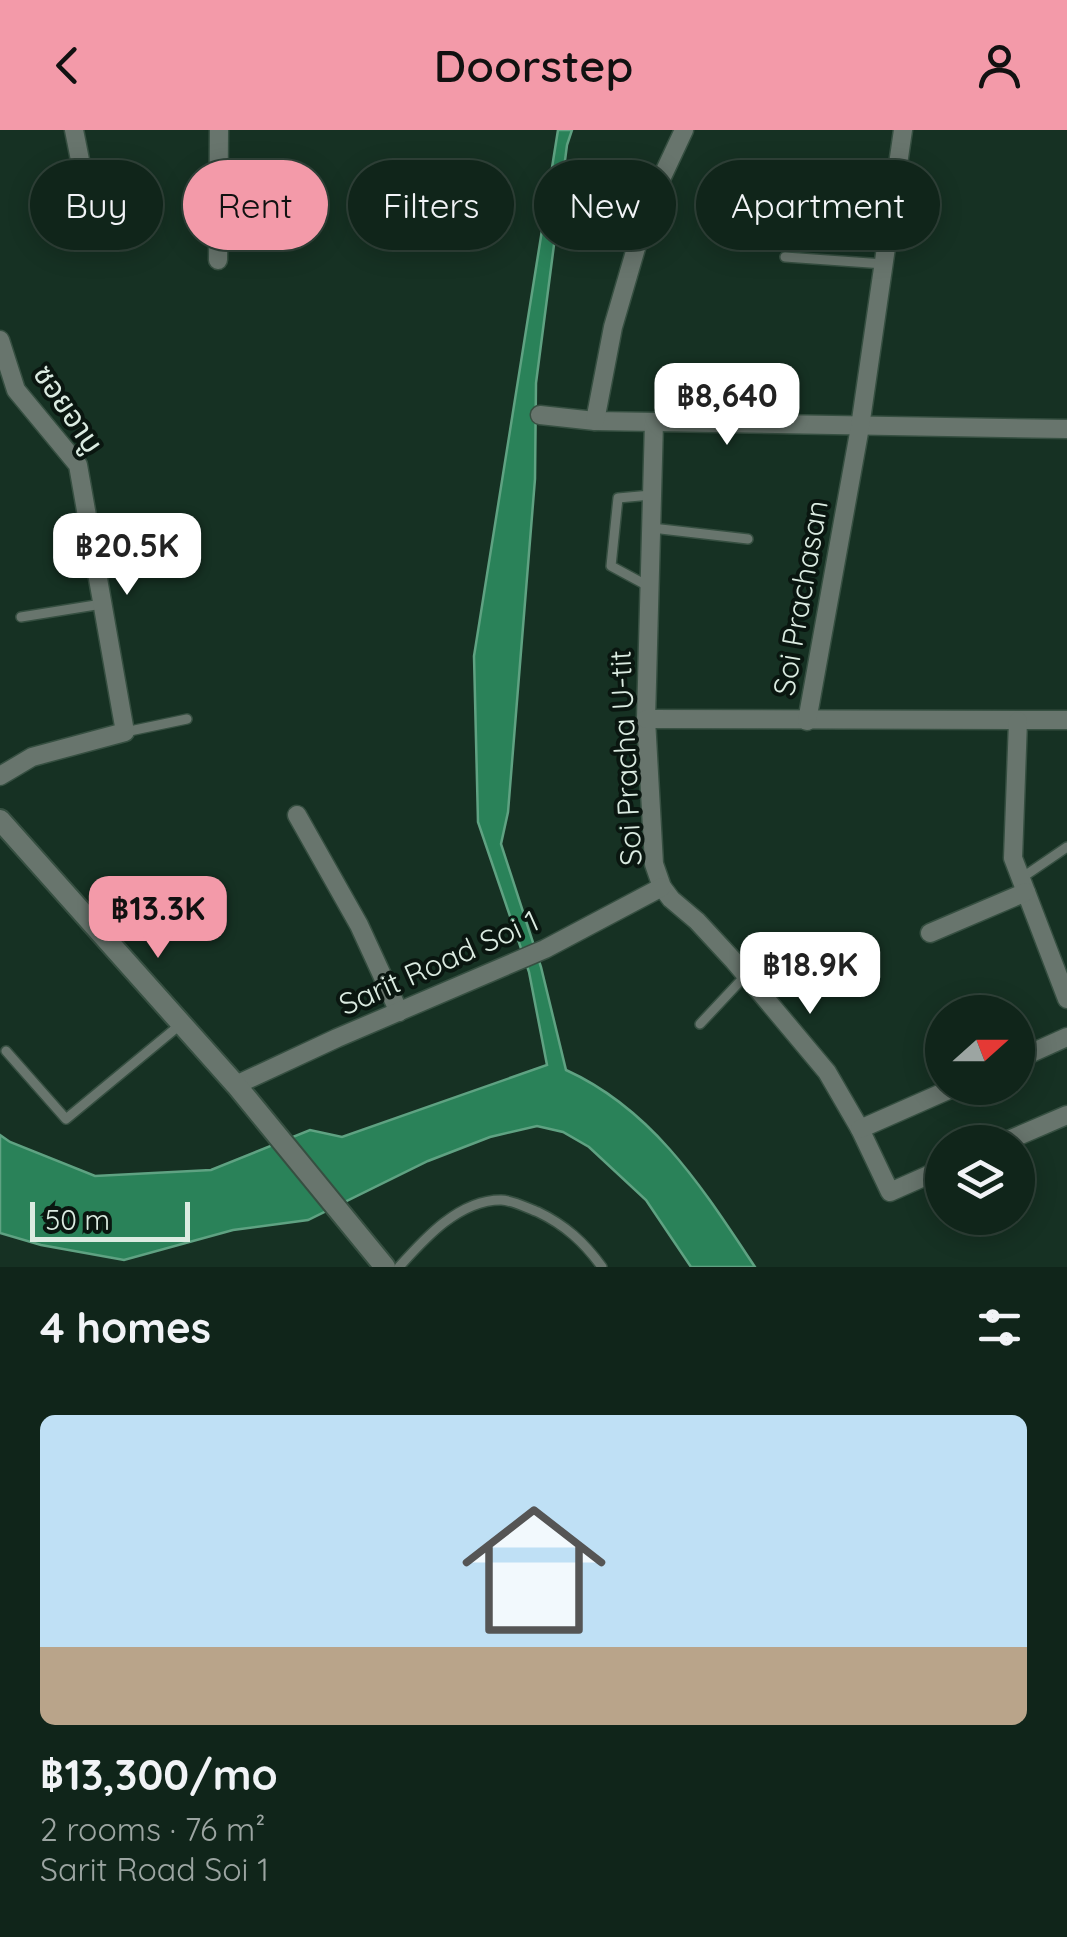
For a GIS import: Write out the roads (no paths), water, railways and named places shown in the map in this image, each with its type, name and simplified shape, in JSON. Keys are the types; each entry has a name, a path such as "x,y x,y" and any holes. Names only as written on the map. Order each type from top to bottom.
{"street":[{"path":"74,130 80,160"},
{"path":"218,130 218,260"},
{"path":"595,421 613,328 648,207 684,130"},
{"name":"Soi Prachasan","path":"807,721 860,427 903,130"},
{"name":"ซอยอาบู","path":"0,340 16,390 78,465 126,732"},
{"path":"540,415 595,421 1067,429"},
{"name":"Soi Pracha U-tit","path":"654,422 646,719 654,864 662,886 697,920 827,1072 860,1128 890,1192 925,1177"},
{"path":"646,719 1067,720"},
{"path":"1018,721 1014,858 1067,998"},
{"path":"0,776 32,756 126,732"},
{"path":"297,814 359,925 399,1012"},
{"path":"0,820 236,1086 385,1267"},
{"path":"930,933 1023,885"},
{"name":"Sarit Road Soi 1","path":"236,1086 545,949 662,886"},
{"path":"1035,1051 1067,1037"},
{"path":"860,1128 925,1100"},
{"path":"1035,1129 1067,1115"}],"lane":[{"path":"785,256 884,264"},
{"path":"648,586 611,566 618,498 651,495"},
{"path":"650,528 748,539"},
{"path":"21,617 104,604"},
{"path":"126,732 187,719"},
{"path":"1023,885 1067,847"},
{"path":"700,1024 745,976"},
{"path":"6,1051 66,1119 181,1024"},
{"path":"399,1267 426,1237 474,1204 504,1200 561,1223 602,1267"}]}
